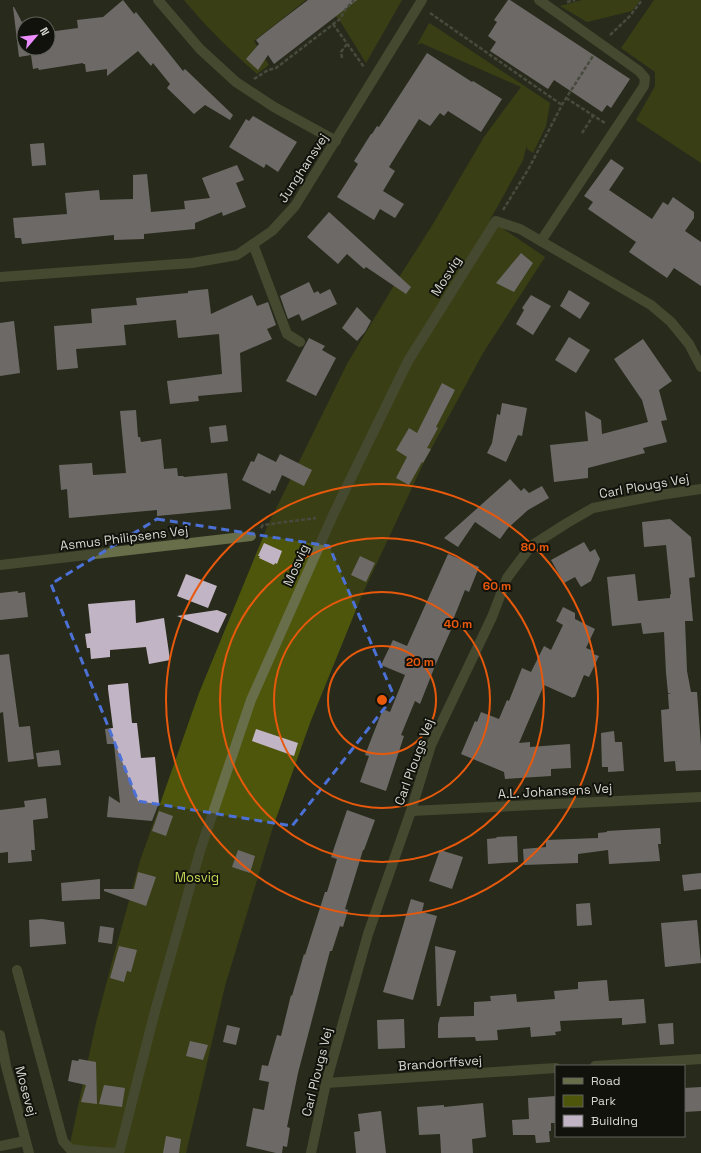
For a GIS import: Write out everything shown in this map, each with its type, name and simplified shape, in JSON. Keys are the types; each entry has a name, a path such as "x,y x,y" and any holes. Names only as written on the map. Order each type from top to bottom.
{"street":[{"path":"539,0 640,71 645,78 644,86 541,242"},
{"path":"163,2 200,49 236,82 274,107 336,141"},
{"name":"Junghansvej","path":"0,277 192,263 237,255 272,231 295,206 421,3"},
{"path":"496,221 520,228 541,242 651,305 671,322 689,344 701,367"},
{"name":"Mosvig","path":"120,1153 154,1015 202,843 251,700 333,515 408,361 496,221"},
{"path":"253,244 287,334 300,342"},
{"name":"Carl Plougs Vej","path":"311,1153 326,1083 368,934 431,745 492,617 507,578 531,546 593,508 701,489"},
{"name":"Asmus Philipsens Vej","path":"0,565 251,536"},
{"name":"A.L. Johansens Vej","path":"410,811 701,797"},
{"path":"17,970 63,1141 70,1149 116,1153"},
{"name":"Mosevej","path":"0,1035 6,1066 29,1153"},
{"path":"610,1065 701,1059"},
{"name":"Brandorffsvej","path":"326,1083 555,1068"},
{"path":"0,1146 25,1141"}],"path":[{"path":"244,87 259,75 276,68 340,19 344,10 354,0"},
{"path":"496,221 529,168 566,98 601,43 630,16 642,0"},
{"path":"421,3 562,105"},
{"path":"332,24 374,80"},
{"path":"342,58 341,52 347,44"},
{"path":"566,98 616,129"},
{"path":"582,132 593,116"},
{"path":"251,536 263,525 333,515"}],"highlighted area":[{"path":"157,519 329,546 394,696 292,826 138,801 51,584"}],"green space":[{"path":"184,0 306,0 254,41 269,65 257,74 201,20"},
{"path":"323,0 402,0 366,63 342,24"},
{"path":"582,0 640,0 632,11 587,22 560,6"},
{"path":"654,0 701,0 701,163 636,120 655,86 655,72 621,48"},
{"name":"Mosvig","path":"429,23 550,103 546,126 533,153 527,149 527,145 523,160 490,220 545,257 483,353 424,462 362,595 310,723 273,827 225,986 186,1153 68,1153 96,1023 140,861 199,693 268,525 347,364 433,224 484,137 521,87 421,43 417,45"}],"building":[{"path":"123,0 134,14 136,12 183,71 185,69 233,115 230,120 205,105 194,114 167,88 170,84 153,63 151,66 138,51 107,76 107,69 86,72 85,64 83,63 39,70 38,68 33,69 31,56 56,56 56,31 78,28 77,20 103,17"},
{"path":"308,0 357,0 274,64 268,55 258,70 246,59 259,44 256,40"},
{"path":"508,0 630,79 611,108 607,105 602,112 554,80 548,89 490,51 496,42 488,36 497,22 494,20"},
{"path":"13,7 19,16 16,16 16,32"},
{"path":"427,53 502,99 481,132 448,111 444,116 440,113 430,126 419,119 389,167 395,171 383,191 404,204 395,218 380,209 374,220 337,197 358,164 354,161 371,134 377,126 379,127"},
{"path":"253,116 297,142 278,172 266,164 264,168 229,147 246,119 249,121"},
{"path":"44,143 46,165 32,166 30,144"},
{"path":"611,159 624,168 609,190 652,219 663,202 668,205 673,197 694,212 694,218 685,231 701,242 701,286 674,268 667,278 629,252 636,242 588,209 593,202 584,196"},
{"path":"237,165 244,180 236,183 246,207 223,216 222,212 195,223 195,229 144,234 144,239 114,240 114,235 22,244 21,238 15,238 13,218 67,214 65,193 99,190 100,200 133,199 133,175 147,174 151,212 185,209 184,201 210,198 202,178"},
{"path":"329,212 411,287 406,294 366,267 364,269 347,254 338,264 307,237"},
{"path":"521,253 533,263 514,292 496,283"},
{"path":"309,282 314,293 318,291 320,294 330,289 337,304 302,321 299,314 288,319 280,296"},
{"path":"208,289 211,314 252,295 257,306 268,302 276,325 267,329 272,339 240,353 242,392 198,396 199,401 170,404 167,381 222,374 219,334 178,338 176,320 124,325 126,345 76,349 78,368 57,370 54,326 92,323 91,309 137,305 136,298 188,293 188,291"},
{"path":"569,290 590,303 580,319 560,306"},
{"path":"531,295 551,306 533,335 516,324 524,310 522,308"},
{"path":"357,307 371,321 365,332 357,341 342,328"},
{"path":"14,321 20,373 0,376 0,323"},
{"path":"569,337 590,350 576,373 555,360"},
{"path":"309,338 325,346 322,350 336,358 316,396 286,381"},
{"path":"643,339 672,381 659,390 667,420 661,421 667,442 643,448 645,453 588,468 588,478 554,482 550,445 588,441 585,411 601,420 602,434 648,422 642,400 614,359"},
{"path":"442,383 455,390 436,427 438,428 427,448 431,449 409,485 396,478 407,457 396,450 409,428 417,433"},
{"path":"502,403 527,408 522,436 518,435 506,462 487,453 492,443 497,414 500,415"},
{"path":"136,410 138,437 140,437 141,442 161,439 164,469 177,468 178,476 184,477 227,473 231,509 157,516 157,510 69,518 67,489 61,490 59,465 92,463 93,475 126,473 120,411"},
{"path":"226,425 228,441 211,443 209,427"},
{"path":"258,453 276,462 280,454 312,470 304,486 282,475 275,491 272,490 270,494 242,480 251,461 254,462"},
{"path":"510,479 521,491 524,488 529,493 542,486 549,498 528,510 508,528 500,539 475,522 458,547 444,538"},
{"path":"670,519 691,537 695,577 689,578 693,621 685,621 687,671 691,692 697,692 701,746 701,770 676,771 675,761 664,762 661,710 669,709 668,694 671,694 668,693 664,632 643,634 641,623 612,626 607,577 635,574 638,601 670,598 671,594 666,545 644,547 642,522"},
{"path":"584,542 590,552 595,549 600,559 591,581 581,587 575,577 564,583 551,560"},
{"path":"264,543 282,551 277,564 275,563 274,565 259,558 260,556 258,556"},
{"path":"448,554 479,567 469,592 465,590 452,623 454,623 420,704 415,701 401,735 404,736 386,791 360,782 369,756 365,755 383,709 390,712 405,675 381,665 393,640 407,646"},
{"path":"360,556 375,563 366,582 351,575"},
{"path":"186,574 217,586 208,608 177,596"},
{"path":"18,591 18,593 25,592 28,617 0,620 0,593"},
{"path":"135,600 136,623 164,618 170,660 149,664 146,647 110,650 110,657 91,659 90,648 87,648 85,634 91,633 88,604"},
{"path":"563,607 575,613 575,619 595,629 586,648 594,651 593,654 599,656 589,677 584,675 575,697 573,698 544,685 519,743 530,742 530,747 570,744 571,768 551,769 551,776 505,779 504,772 461,754 475,721 477,722 481,712 499,719 507,700 509,701 522,668 531,672 544,646 551,650 563,625 556,621"},
{"path":"217,610 227,614 218,633 177,616"},
{"path":"9,654 19,727 30,726 34,759 8,762 3,712 0,713 0,655"},
{"path":"128,683 132,723 137,723 141,758 155,757 159,803 152,821 107,817 109,796 120,803 114,744 107,744 105,729 113,728 108,685"},
{"path":"256,729 298,743 294,756 252,741"},
{"path":"614,731 615,742 622,742 624,771 608,772 608,767 602,767 601,733"},
{"path":"59,750 61,765 38,767 36,753"},
{"path":"46,798 48,818 33,820 35,850 31,850 32,861 8,863 8,852 0,853 0,810 25,807 24,801"},
{"path":"347,810 375,820 363,850 345,909 348,910 343,927 340,926 332,951 330,951 298,1073 287,1127 290,1128 287,1147 283,1146 282,1153 276,1153 246,1146 253,1108 264,1110 269,1082 259,1080 262,1065 268,1066 277,1035 281,1036 291,995 292,996 304,954 305,955 337,859 331,857"},
{"path":"159,811 173,816 166,836 152,831"},
{"path":"660,828 661,844 658,844 660,861 609,864 608,850 578,854 578,863 524,865 523,849 546,847 546,840 598,838 598,833 607,831"},
{"path":"517,836 518,862 488,864 487,839"},
{"path":"238,850 255,856 250,873 232,867"},
{"path":"440,850 463,857 452,889 429,881"},
{"path":"138,872 156,877 146,906 104,891 104,889 134,889"},
{"path":"701,873 701,889 684,891 682,875"},
{"path":"100,879 100,899 62,901 61,883"},
{"path":"411,899 424,903 422,912 437,916 413,1000 383,992"},
{"path":"590,903 592,925 577,926 576,904"},
{"path":"42,919 64,922 66,944 30,947 29,920"},
{"path":"697,920 701,963 665,967 661,923"},
{"path":"100,926 114,928 112,944 98,942"},
{"path":"119,946 137,950 131,972 127,971 124,982 110,978"},
{"path":"435,946 456,951 440,1006 437,1006"},
{"path":"607,980 609,1001 644,999 646,1023 622,1025 622,1018 560,1021 561,1031 555,1032 556,1035 531,1037 530,1027 497,1030 498,1040 476,1041 475,1037 438,1038 438,1024 440,1017 474,1016 474,1002 491,1001 490,996 516,994 517,1002 555,999 554,991 578,989 578,982"},
{"path":"404,1019 405,1048 378,1049 377,1020"},
{"path":"673,1023 674,1044 660,1045 658,1024"},
{"path":"227,1025 240,1028 236,1045 223,1042"},
{"path":"190,1041 208,1045 203,1060 186,1056"},
{"path":"79,1059 96,1062 97,1104 81,1102 86,1085 68,1081 72,1060 78,1061"},
{"path":"104,1085 125,1088 122,1107 99,1104"},
{"path":"701,1087 701,1111 685,1112 685,1088"},
{"path":"555,1096 555,1123 551,1123 551,1131 549,1131 550,1142 536,1143 535,1135 513,1135 512,1120 529,1119 528,1098"},
{"path":"483,1103 486,1137 472,1139 473,1153 441,1153 440,1134 419,1135 417,1107 444,1105 444,1107"},
{"path":"381,1111 386,1153 356,1153 354,1132 360,1131 358,1114"},
{"path":"166,1136 181,1139 179,1153 163,1153"}]}
